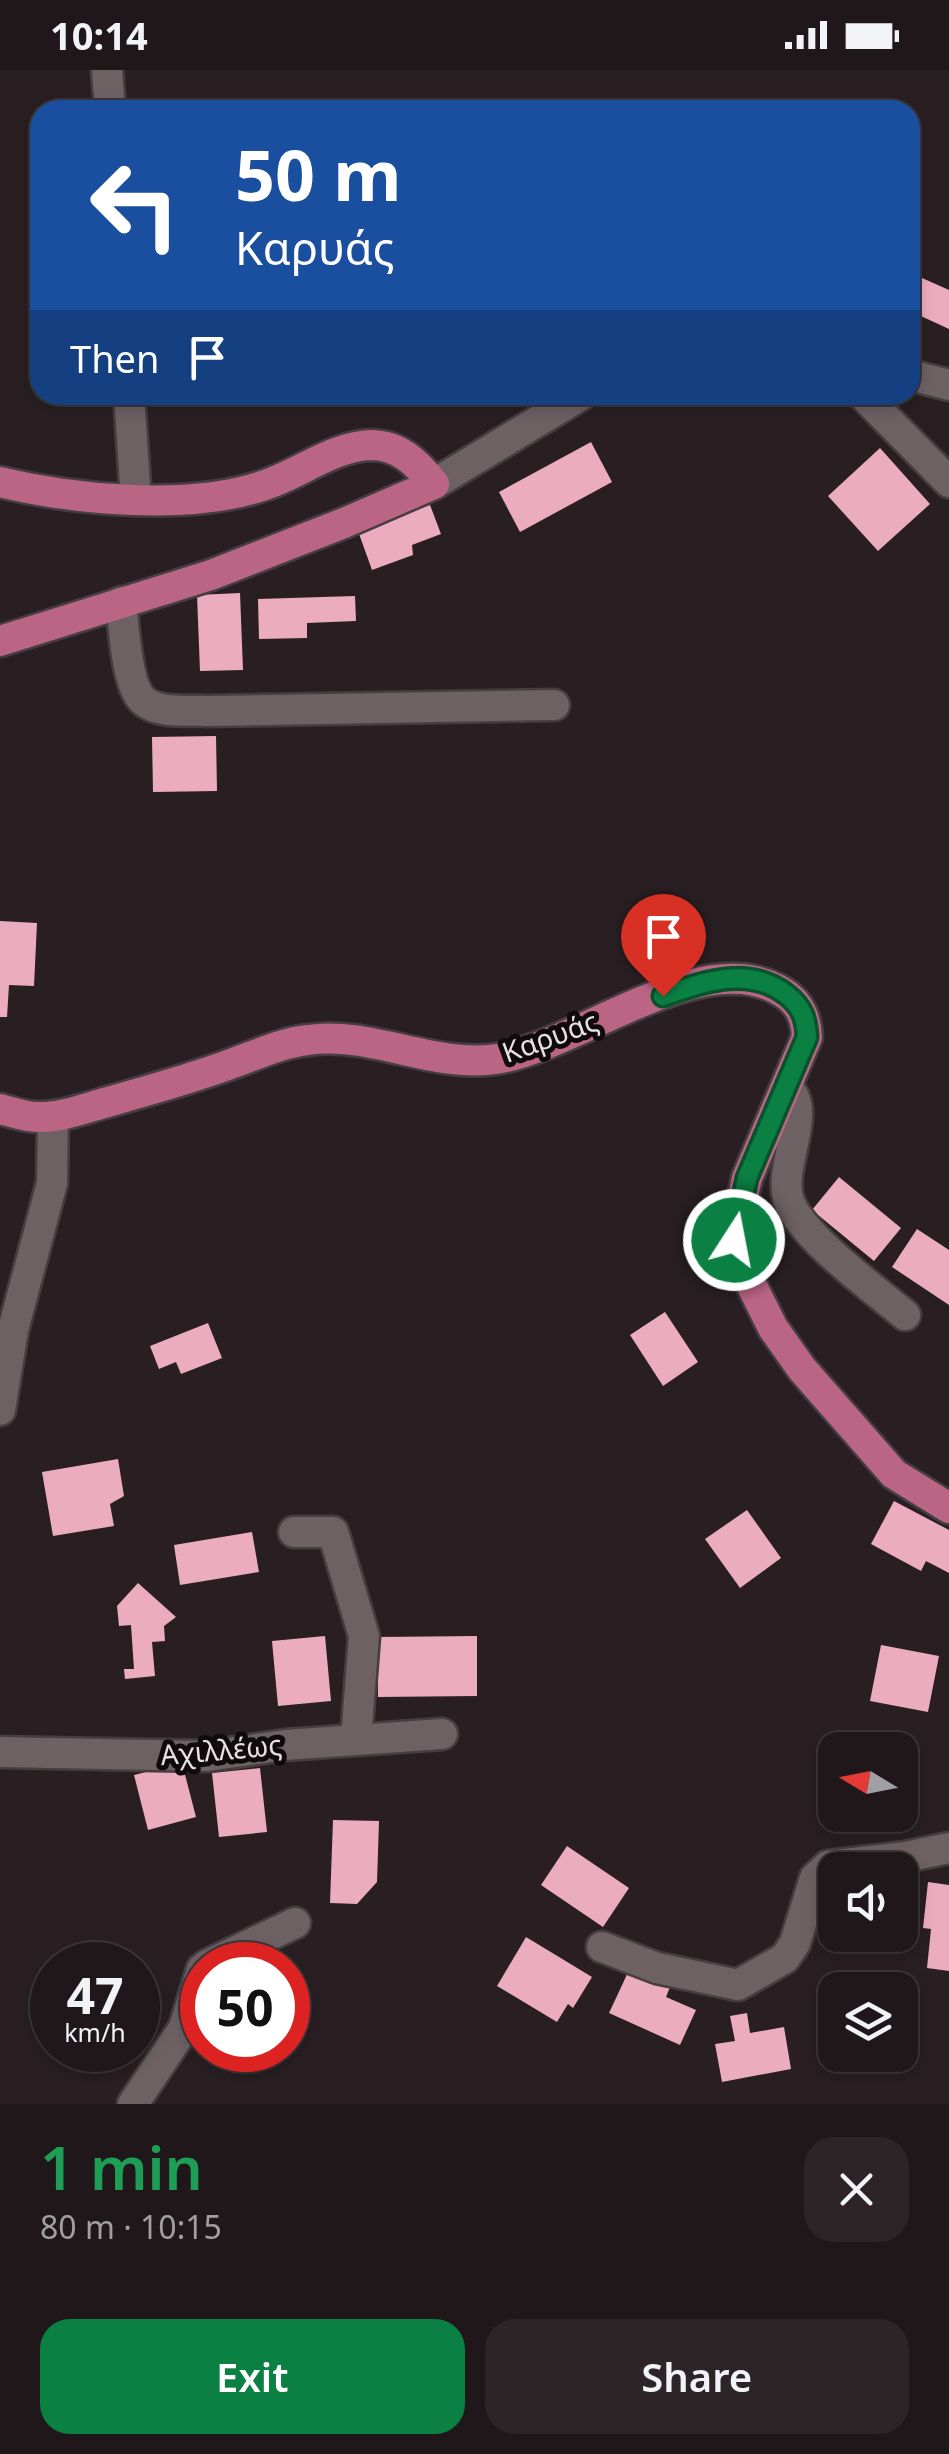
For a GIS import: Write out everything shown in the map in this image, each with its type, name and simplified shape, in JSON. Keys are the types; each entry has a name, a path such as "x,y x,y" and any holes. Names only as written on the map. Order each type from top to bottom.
{"main road":[{"path":"0,482 65,494 136,500 237,493 266,485 350,448 368,446 400,452 434,484 211,575 0,641"},
{"name":"Καρυάς","path":"0,1109 30,1116 53,1116 306,1040 380,1045 451,1060 500,1058 698,984 736,977 782,991 803,1013 807,1037 747,1178 735,1232 736,1252 772,1328 802,1369 894,1474 949,1508"}],"street":[{"path":"107,70 109,100"},
{"path":"920,377 949,385"},
{"path":"130,405 136,500"},
{"path":"434,484 564,405"},
{"path":"874,405 949,482"},
{"path":"121,602 134,686 142,700 158,708 208,711 554,705"},
{"path":"787,1088 797,1108 786,1175 793,1210 809,1231 905,1316"},
{"path":"0,1410 13,1330 52,1183 53,1116"},
{"path":"294,1532 333,1532 364,1636 356,1739"},
{"name":"Αχιλλέως","path":"0,1752 206,1756 356,1739 442,1734"},
{"path":"602,1947 657,1968 738,1984 786,1958 795,1943 815,1878 828,1866 949,1848"},
{"path":"257,1942 296,1923"},
{"path":"133,2104 180,2034"}],"building":[{"path":"920,277 949,290 949,329 920,316"},
{"path":"591,442 612,482 520,532 499,492"},
{"path":"880,448 930,504 878,551 828,496"},
{"path":"430,505 441,534 412,545 413,555 372,570 358,531"},
{"path":"240,593 243,670 200,671 197,595"},
{"path":"355,596 356,621 307,623 307,638 259,639 258,599"},
{"path":"216,736 217,791 153,792 152,737"},
{"path":"0,921 37,923 34,986 9,985 7,1017 0,1017"},
{"path":"839,1177 901,1228 874,1261 812,1210"},
{"path":"917,1229 949,1250 949,1305 892,1267"},
{"path":"665,1312 698,1362 663,1386 630,1335"},
{"path":"208,1323 222,1358 181,1374 176,1362 159,1369 150,1346"},
{"path":"118,1459 124,1496 110,1504 114,1526 53,1536 42,1472"},
{"path":"894,1501 949,1530 949,1573 926,1561 921,1571 871,1544"},
{"path":"747,1510 781,1558 740,1588 705,1539"},
{"path":"252,1532 259,1572 180,1585 174,1545"},
{"path":"138,1583 176,1617 164,1626 165,1641 152,1642 155,1676 125,1679 124,1669 134,1669 131,1625 119,1626 117,1606"},
{"path":"325,1636 331,1701 278,1706 272,1641"},
{"path":"477,1636 477,1696 378,1697 378,1637"},
{"path":"881,1645 939,1656 928,1712 870,1701"},
{"path":"182,1763 196,1817 148,1830 134,1775"},
{"path":"260,1768 267,1832 219,1837 212,1773"},
{"path":"333,1820 379,1821 377,1882 357,1904 330,1903"},
{"path":"567,1846 629,1888 603,1927 541,1885"},
{"path":"928,1882 949,1885 949,1971 927,1968 931,1929 923,1928"},
{"path":"526,1937 592,1977 573,2008 568,2004 557,2022 497,1986"},
{"path":"630,1968 670,1987 666,1997 696,2010 680,2045 609,2013"},
{"path":"747,2013 750,2033 784,2027 791,2069 722,2082 715,2044 735,2041 730,2016"}],"route":[{"path":"663,996 716,980 745,978 782,991 803,1013 807,1037 747,1178 734,1240"}]}
